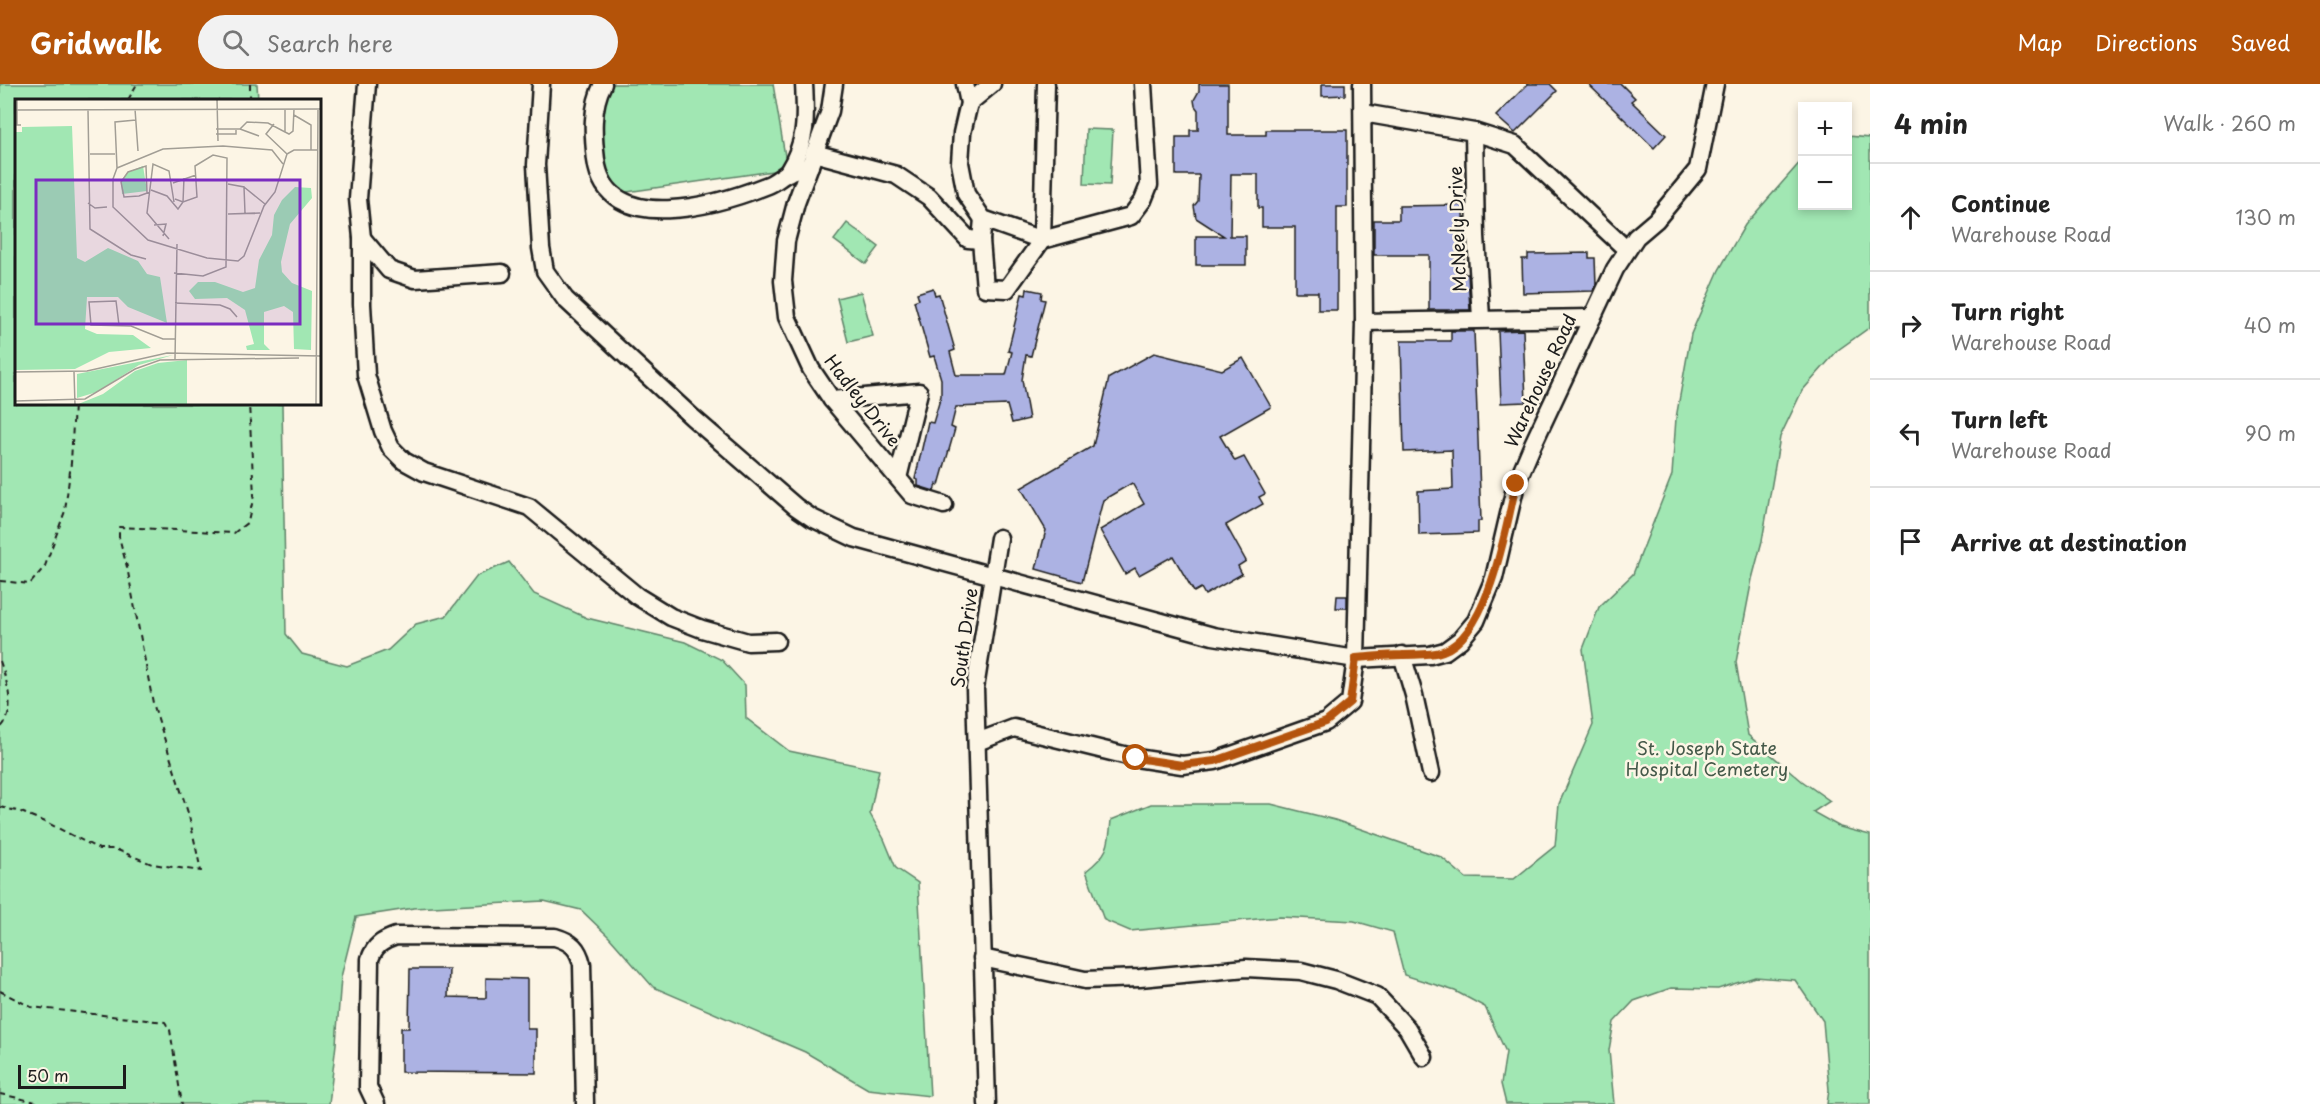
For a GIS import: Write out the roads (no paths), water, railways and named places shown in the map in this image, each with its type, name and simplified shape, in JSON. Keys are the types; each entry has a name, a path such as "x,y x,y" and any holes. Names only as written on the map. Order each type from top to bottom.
{"street":[{"path":"367,84 358,198 362,238 362,304 366,375 383,431 391,448 404,461 424,472 529,507 637,597 671,617 702,629 748,642 776,641"},
{"name":"Warehouse Road","path":"541,84 536,165 541,248 545,271 565,299 692,417 795,507 812,518 854,538 993,577 1213,636 1356,658 1430,655 1445,651 1460,640 1476,621 1494,578 1516,484 1533,444 1615,269 1636,237 1656,220 1698,169 1715,84"},
{"path":"603,84 598,94 593,134 597,170 606,189 622,203 643,209 681,208 729,199 772,184 788,172 812,160 896,175 929,197 968,239 981,240"},
{"path":"788,172 797,158 804,136 806,121 804,84"},
{"name":"Hadley Drive","path":"834,84 830,111 796,203 786,242 783,281 787,316 801,350 832,400 912,495 944,505"},
{"path":"965,84 969,103 962,133 960,163 966,194 983,219 1042,240 1131,216 1143,200 1149,184 1143,84"},
{"path":"969,103 992,84"},
{"path":"983,219 981,240 985,288 1007,289 1042,240 1046,84"},
{"path":"977,741 1014,728 1136,758 1182,765 1215,761 1326,722 1350,702 1356,658 1364,322 1362,84"},
{"path":"1363,113 1474,132 1515,145 1627,250"},
{"name":"McNeely Drive","path":"1474,132 1476,236 1481,318"},
{"path":"362,238 389,270 415,279 502,273"},
{"path":"1364,322 1481,318 1592,318"},
{"path":"832,400 919,392 898,478"},
{"name":"South Drive","path":"987,1104 975,688 999,538"},
{"path":"1402,655 1414,695 1431,773"},
{"path":"376,1104 368,1087 370,959 374,947 396,936 555,937 568,941 578,950 582,964 585,1104"},
{"path":"982,958 1085,980 1140,978 1246,968 1301,970 1336,980 1377,996 1407,1028 1424,1057"}],"park label":[{"name":"St. Joseph State Hospital Cemetery","path":"1707,759"}]}
